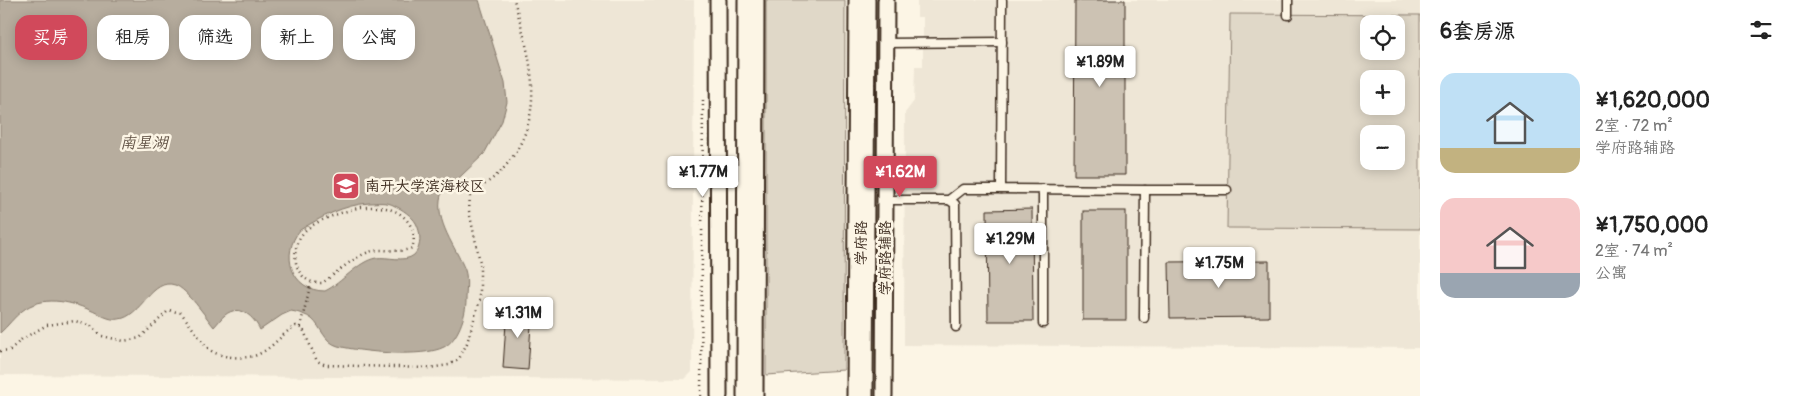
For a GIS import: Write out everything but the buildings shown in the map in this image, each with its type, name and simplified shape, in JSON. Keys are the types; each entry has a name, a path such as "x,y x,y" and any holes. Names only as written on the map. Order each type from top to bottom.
{"highway":[{"path":"750,396 751,0"},
{"name":"学府路","path":"860,396 862,0"}],"street":[{"path":"718,0 719,396"},
{"name":"学府路辅路","path":"884,396 886,0"}],"lane":[{"path":"1001,189 1002,0"},
{"path":"1288,0 1288,15"},
{"path":"886,43 1002,42"},
{"path":"949,200 963,189 1227,190"},
{"path":"1043,189 1043,323"},
{"path":"1144,318 1145,190"},
{"path":"885,200 949,200 955,204 956,327"}],"path":[{"path":"311,284 300,325 317,361 326,365 429,368 449,365 459,359 467,343 480,298 480,262 469,211 470,196 502,171 518,150 529,122 533,80 528,47 514,0"},
{"path":"701,396 703,89"},
{"path":"360,207 393,210 408,222 414,236 412,248 406,251 374,251 360,257 322,283 311,284 298,270 295,262 296,245 300,236 316,224 360,207"},
{"path":"0,351 10,350 22,339 47,324 76,321 91,326 102,336 124,342 140,338 168,310 181,313 210,350 235,359 258,355 274,344 287,331 300,325"}],"shaded area":[{"name":"南开大学滨海校区","path":"0,0 694,0 692,372 685,379 0,375"},
{"path":"766,0 845,0 844,370 766,375"},
{"path":"917,0 1420,0 1420,348 904,345 905,113 914,101 915,66 923,66 923,17 917,17"},
{"path":"1230,14 1420,15 1420,229 1227,228"}],"water":[{"name":"南星湖","path":"0,0 479,0 505,83 507,102 502,121 484,154 441,195 440,205 443,224 465,270 467,281 466,307 463,320 449,344 434,350 407,353 376,352 338,346 326,338 310,318 291,311 260,330 250,316 236,310 225,315 214,327 185,292 175,285 167,284 153,292 134,312 127,317 119,319 108,318 73,304 56,301 47,301 30,306 16,316 0,333","holes":["392,204 404,211 414,220 418,227 420,239 417,252 414,255 406,259 376,258 369,260 325,291 304,285 297,278 292,270 290,260 294,240 300,230 324,216 351,206"]}],"place":[{"name":"南开大学滨海校区","path":"346,186"}]}
